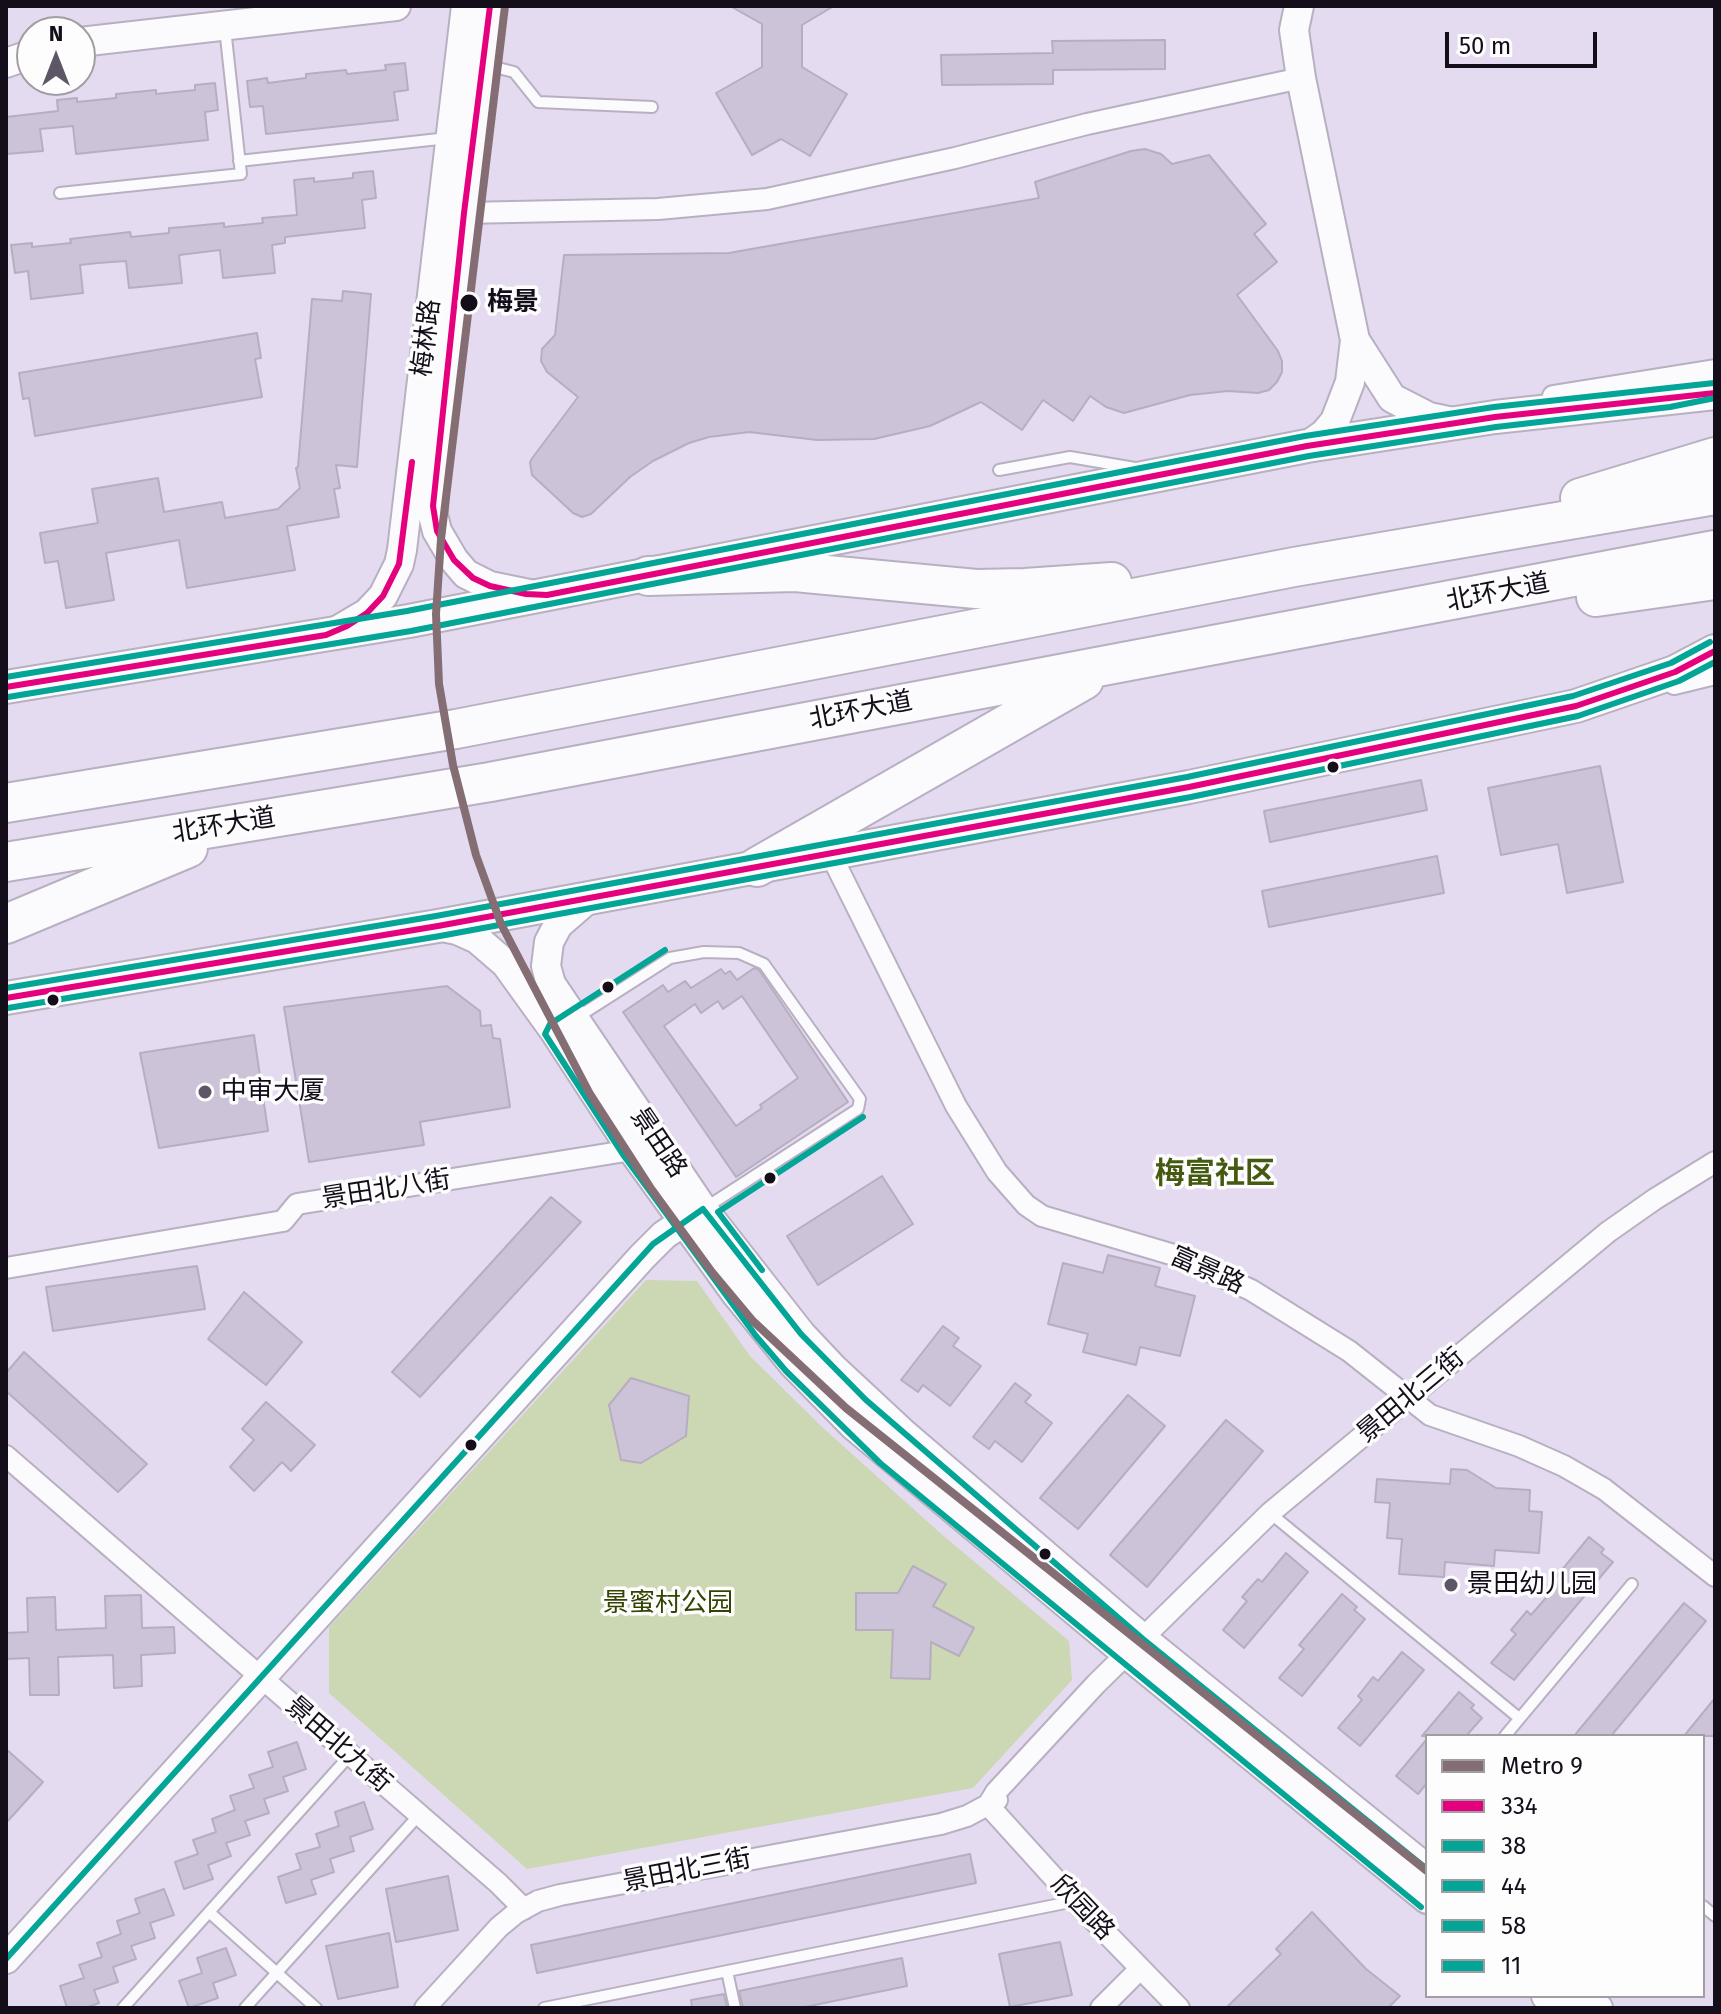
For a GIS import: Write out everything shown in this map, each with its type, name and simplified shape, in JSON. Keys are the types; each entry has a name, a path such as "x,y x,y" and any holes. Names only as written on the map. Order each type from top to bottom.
{"highway":[{"path":"1419,546 1715,457"},
{"path":"6,803 471,726 1294,567 1715,495"},
{"name":"北环大道","path":"6,862 490,782 1715,550"},
{"path":"648,576 795,572 976,589 1294,567"},
{"path":"1453,602 1549,601 1619,595 1715,580"},
{"path":"757,867 1112,664"},
{"path":"6,924 247,823"}],"main road":[{"path":"96,31 304,6"},
{"path":"96,40 396,6"},
{"name":"梅林路","path":"466,6 471,64 464,213 434,479 434,523 454,560 473,578 499,588 547,595"},
{"name":"梅林路","path":"326,635 367,613 383,596 399,564 450,138 490,6"},
{"path":"1299,6 1294,30 1301,78 1355,340 1350,382 1335,421 1307,446"},
{"path":"1355,340 1392,398 1429,417 1459,423"},
{"path":"6,687 547,595 1307,446 1495,417 1715,390"},
{"path":"6,998 438,926 1189,787 1576,706 1675,672 1715,651"},
{"name":"景田路","path":"589,898 558,925 547,948 546,966 564,1026 632,1150 693,1215"},
{"name":"景田路","path":"438,926 467,934 495,952 564,1026 693,1215 737,1295 793,1364 854,1426 1425,1867"},
{"path":"6,1959 647,1251 693,1215"},
{"name":"景田路","path":"1136,1647 1425,1897"}],"street":[{"path":"464,213 658,209 767,199 955,158 1087,124 1301,78"},
{"path":"1495,417 1535,399 1715,370"},
{"path":"1576,706 1715,674"},
{"name":"富景路","path":"830,853 956,1106 997,1172 1026,1205 1042,1216 1144,1244 1224,1276 1349,1351 1430,1415 1519,1446 1585,1477 1715,1576"},
{"name":"景田北八街","path":"6,1268 283,1221 297,1204 632,1150"},
{"name":"景田北三街","path":"425,2008 499,1927 524,1909 560,1895 941,1824 988,1805 996,1792 1096,1684 1270,1513 1608,1232 1715,1162"},
{"name":"景田北九街","path":"6,1456 498,1883 524,1909"},
{"name":"欣园路","path":"988,1805 1075,1901 1179,2008"},
{"path":"1101,2008 1140,1969"}],"lane":[{"path":"60,193 241,174 224,26"},
{"path":"471,64 514,72 538,102 652,107"},
{"path":"239,161 450,138"},
{"path":"999,470 1070,457 1162,473"},
{"path":"564,1026 670,958 704,952 739,953 764,964 860,1099 858,1109 693,1215"},
{"path":"1270,1513 1519,1718"},
{"path":"1507,1734 1632,1584"},
{"path":"123,2008 350,1755"},
{"path":"245,2008 418,1816"},
{"path":"544,2008 1075,1901"},
{"path":"209,1912 316,2008"},
{"path":"727,1971 735,2008"}],"green space":[{"name":"景蜜村公园","path":"646,1280 697,1281 750,1356 822,1427 939,1532 1069,1641 1072,1680 973,1788 527,1869 329,1693 329,1627"}],"building":[{"path":"730,6 834,6 802,25 802,67 847,94 810,156 781,139 752,155 716,93 762,67 762,24"},
{"path":"1165,40 1165,69 1053,70 1053,84 942,85 941,55 1053,53 1052,41"},
{"path":"405,63 408,90 394,92 398,120 266,134 263,106 250,107 247,81 267,78 268,83 306,78 306,74 386,70 385,65"},
{"path":"215,83 218,110 205,112 208,140 76,154 73,126 40,129 43,151 6,154 6,117 58,111 57,100 77,98 77,102 116,98 116,94 195,90 195,85"},
{"path":"1145,149 1161,154 1172,164 1209,155 1266,224 1254,234 1277,262 1237,295 1282,361 1282,372 1269,390 1190,395 1124,413 1106,407 1090,396 1073,421 1043,400 1022,430 981,402 930,426 874,439 817,440 749,432 709,437 653,461 630,477 591,514 582,517 573,513 532,475 530,462 578,397 547,372 541,361 542,349 555,335 564,255 729,253 1039,198 1035,182"},
{"path":"373,171 376,198 362,200 365,228 285,237 285,243 272,245 275,273 223,278 220,250 179,255 182,283 129,288 126,261 98,263 80,265 83,293 31,299 28,271 15,273 11,245 32,243 32,247 130,232 131,237 169,233 169,228 263,223 262,218 297,215 294,180 314,178 314,182 353,178 353,173"},
{"path":"343,291 371,294 357,467 336,465 340,488 334,489 339,517 287,526 295,570 187,588 179,540 106,553 114,600 66,608 58,561 45,563 40,533 98,523 92,489 158,478 164,512 222,502 225,518 278,509 300,488 296,468 312,299 342,301"},
{"path":"257,333 261,358 255,359 262,397 35,436 29,398 23,399 19,373"},
{"path":"1600,766 1623,882 1567,893 1558,844 1501,855 1488,788"},
{"path":"1421,780 1427,810 1270,842 1264,811"},
{"path":"1437,856 1444,893 1269,927 1262,891"},
{"path":"754,968 759,970 848,1102 736,1177 623,1012 663,985 668,992 685,981 691,988 721,969 725,974 730,971 737,980","holes":["742,996 798,1078 736,1126 664,1026 695,1004 701,1013 718,1001 723,1009"]},
{"path":"447,986 480,1011 481,1026 491,1025 493,1038 500,1039 510,1107 420,1122 424,1145 309,1162 284,1007"},
{"name":"中审大厦","path":"254,1035 268,1131 159,1148 140,1053"},
{"path":"882,1176 913,1224 818,1285 787,1236"},
{"path":"551,1197 581,1222 420,1397 392,1372"},
{"path":"1108,1255 1160,1268 1155,1286 1195,1296 1180,1356 1140,1347 1136,1365 1083,1352 1088,1334 1048,1324 1063,1263 1103,1273"},
{"path":"197,1266 205,1309 53,1331 46,1287"},
{"path":"244,1292 302,1342 266,1385 208,1339"},
{"path":"943,1326 959,1338 953,1346 981,1366 950,1406 923,1385 918,1392 901,1380"},
{"path":"24,1352 147,1464 118,1492 6,1391 6,1373"},
{"path":"631,1378 689,1396 686,1436 641,1463 621,1460 609,1405"},
{"path":"1015,1383 1031,1395 1025,1402 1052,1423 1022,1462 995,1441 989,1449 973,1437"},
{"path":"1128,1395 1165,1426 1078,1529 1040,1498"},
{"path":"266,1402 315,1445 291,1471 282,1462 254,1491 230,1467 254,1440 242,1429"},
{"path":"1226,1420 1263,1451 1147,1587 1110,1555"},
{"path":"1451,1469 1467,1470 1496,1488 1530,1490 1529,1511 1542,1512 1539,1553 1495,1550 1494,1566 1445,1562 1444,1577 1399,1574 1402,1539 1387,1538 1390,1503 1375,1502 1377,1479 1450,1484"},
{"path":"1589,1537 1604,1549 1601,1553 1613,1562 1514,1680 1491,1663 1516,1634 1511,1630 1527,1611 1531,1615 1551,1592 1547,1588"},
{"path":"1286,1553 1308,1572 1244,1648 1223,1630 1247,1601 1242,1597 1258,1579 1262,1582"},
{"path":"913,1566 946,1584 933,1606 974,1628 959,1656 931,1642 930,1679 891,1678 893,1630 856,1630 856,1593 898,1593"},
{"path":"1342,1594 1365,1619 1302,1696 1279,1678 1304,1649 1299,1645"},
{"path":"141,1595 142,1628 174,1627 175,1653 141,1655 142,1686 114,1688 113,1655 58,1657 59,1695 30,1695 29,1658 6,1659 6,1633 28,1632 27,1598 55,1597 56,1630 106,1628 105,1596"},
{"path":"1684,1603 1706,1621 1613,1734 1576,1734"},
{"path":"1402,1652 1424,1670 1360,1746 1338,1728 1362,1700 1358,1696 1373,1677 1378,1681"},
{"path":"1459,1692 1474,1705 1471,1708 1482,1718 1468,1734 1422,1736"},
{"path":"1715,1698 1715,1736 1686,1734"},
{"path":"1425,1741 1425,1785 1418,1794 1396,1776"},
{"path":"297,1742 306,1769 283,1777 288,1791 264,1799 269,1813 245,1821 250,1835 226,1843 231,1856 208,1865 213,1879 184,1889 175,1862 198,1854 193,1840 216,1832 212,1819 235,1810 230,1796 254,1788 249,1775 273,1767 268,1752"},
{"path":"6,1749 43,1782 6,1823"},
{"path":"364,1802 373,1829 350,1837 354,1851 330,1859 334,1872 311,1880 316,1894 286,1903 278,1877 301,1869 296,1854 320,1847 316,1834 339,1826 335,1812"},
{"path":"970,1854 976,1883 537,1973 531,1945"},
{"path":"448,1876 458,1930 396,1942 386,1889"},
{"path":"164,1889 174,1915 150,1923 155,1938 131,1946 136,1959 113,1967 118,1982 94,1990 99,2003 85,2008 67,2008 60,1986 84,1978 79,1965 102,1957 97,1943 121,1934 117,1921 140,1913 135,1899"},
{"path":"1312,1912 1366,1969 1400,1996 1388,2008 1226,2008 1281,1954 1276,1949"},
{"path":"389,1933 398,1987 338,1999 326,1946"},
{"path":"1060,1942 1072,1995 1010,2007 999,1954"},
{"path":"226,1948 236,1975 213,1983 218,1998 189,2008 179,1981 202,1973 197,1958"},
{"path":"902,1958 907,1986 800,2008 743,2008 739,1991"},
{"path":"724,1994 727,2008 692,2008 691,2000"}],"metro line":[{"name":"9","path":"505,6 441,539 436,614 439,684 453,765 476,855 501,924 590,1094 650,1187 712,1272 753,1321 846,1408 1425,1869"}],"transit line":[{"name":"334","path":"490,6 433,506 437,531 454,560 473,578 490,586 547,595 1307,446 1495,417 1715,393"},
{"name":"58","path":"6,677 407,611 1305,436 1494,407 1714,383"},
{"name":"44","path":"8,697 411,631 1309,456 1496,427 1670,407 1715,398"},
{"name":"334","path":"6,687 326,635 347,626 367,613 383,596 399,564 412,462"},
{"name":"58","path":"6,988 436,916 1187,777 1573,696 1671,663 1710,642"},
{"name":"334","path":"6,998 438,926 1189,787 1576,706 1675,672 1715,651"},
{"name":"44","path":"8,1008 440,936 1191,797 1578,716 1679,681 1715,662"},
{"name":"11","path":"665,950 550,1024 545,1034 624,1156 756,1336 786,1371 880,1463 1421,1907"},
{"name":"11","path":"762,1270 718,1212 863,1117"},
{"name":"38","path":"6,1959 653,1244 703,1209 801,1334 866,1400 1143,1639 1425,1867"}],"place":[{"name":"梅景","path":"469,303"},
{"name":"中审大厦","path":"205,1092"},
{"name":"景田幼儿园","path":"1451,1585"}],"district":[{"name":"梅富社区","path":"1215,1175"}]}
